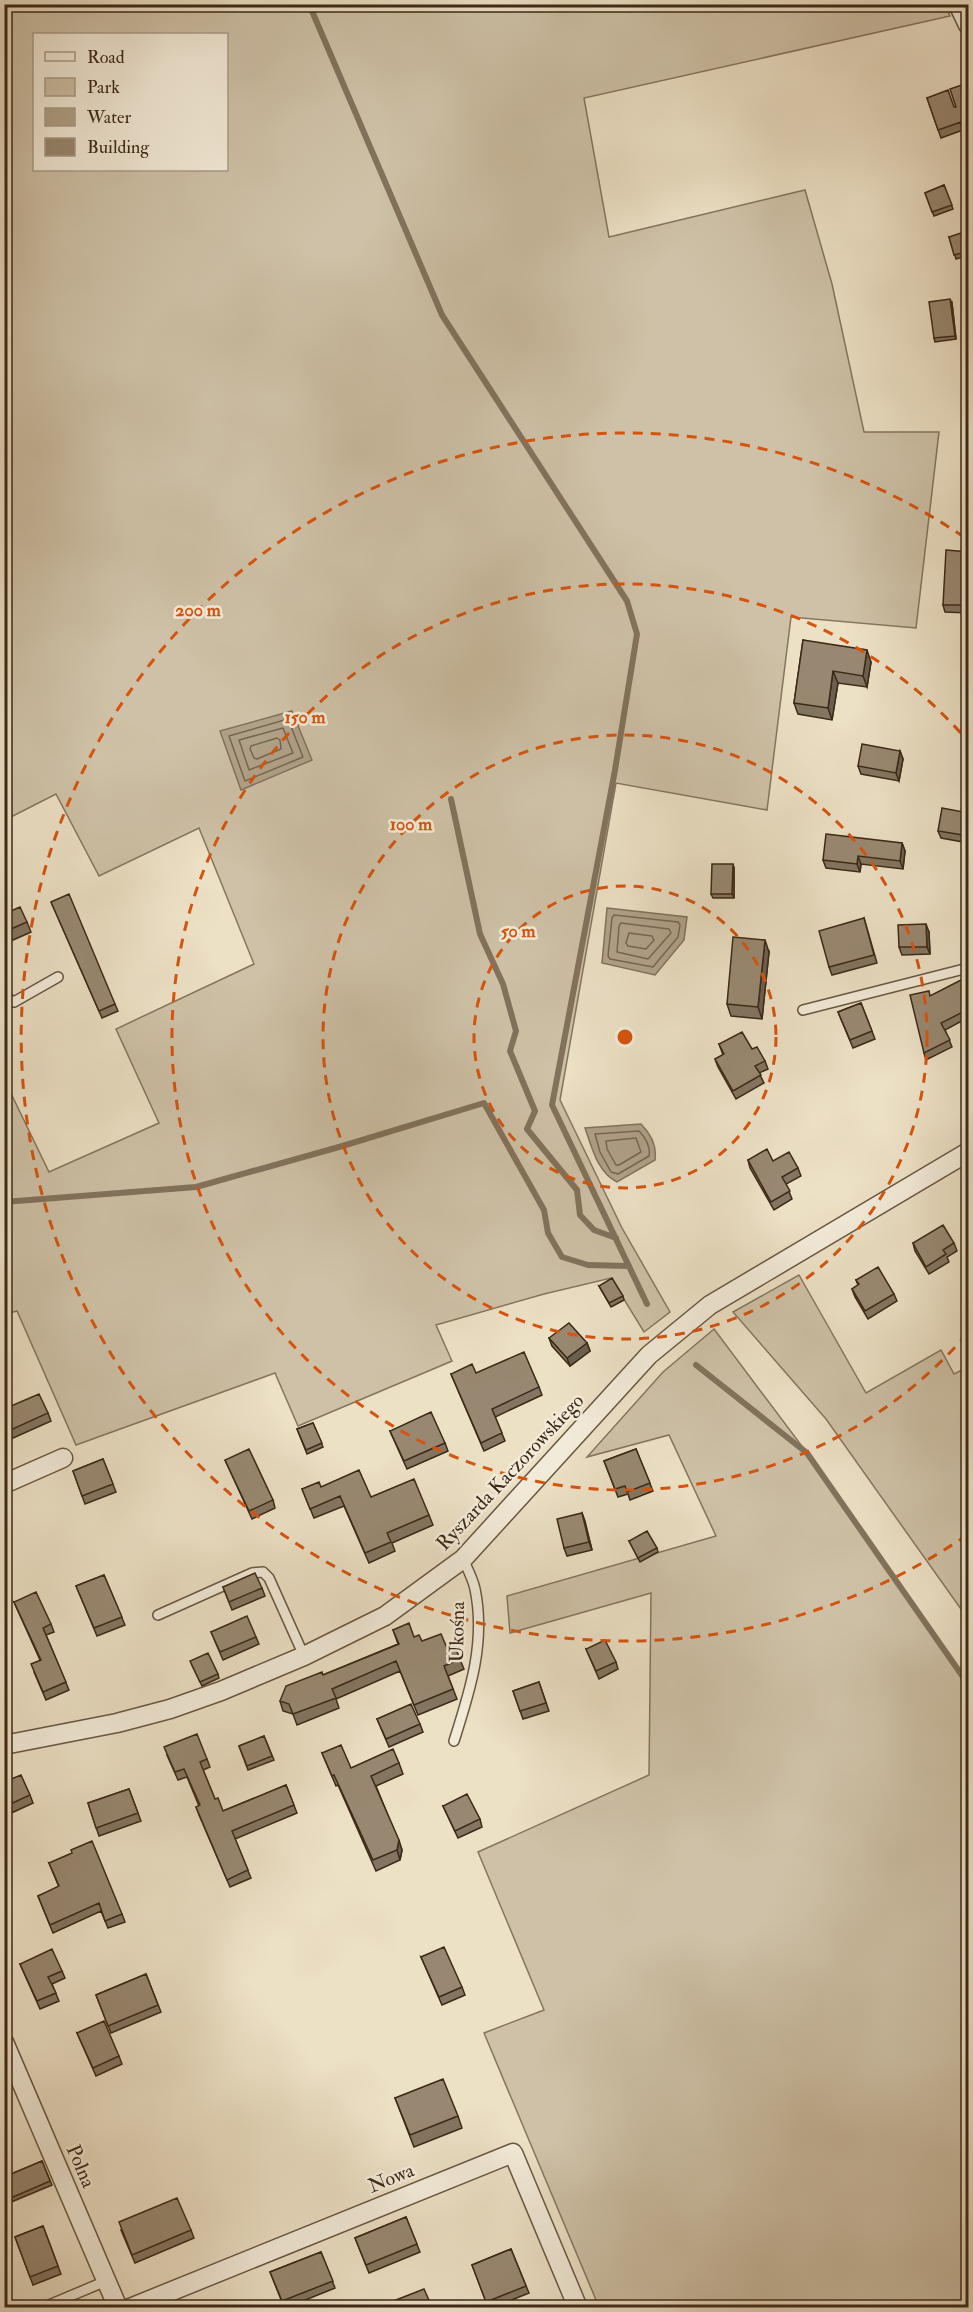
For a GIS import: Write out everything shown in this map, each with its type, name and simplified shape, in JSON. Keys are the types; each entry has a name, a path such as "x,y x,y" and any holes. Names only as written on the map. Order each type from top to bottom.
{"street":[{"path":"958,4 969,25"},
{"name":"Ryszarda Kaczorowskiego","path":"4,1745 117,1723 170,1709 221,1691 304,1656 385,1616 463,1558 649,1354 710,1305 969,1152"},
{"path":"4,1484 63,1458"},
{"name":"Polna","path":"4,2042 118,2307"},
{"name":"Nowa","path":"130,2307 513,2153 579,2307"}],"lane":[{"path":"803,1010 969,968"},
{"path":"4,996 14,1002 58,977"},
{"name":"Ukośna","path":"454,1741 478,1661 475,1588 463,1558"},
{"path":"158,1615 252,1573 263,1572 269,1578 304,1656"},
{"path":"42,2307 106,2281"}],"green space":[{"path":"5,5 945,5 950,16 584,98 609,237 805,190 832,284 864,432 939,432 916,628 791,617 767,810 616,783 560,1100 622,1228 670,1312 644,1332 611,1278 544,1294 436,1325 452,1361 298,1426 275,1373 76,1445 17,1311 5,1314 4,1079 49,1172 159,1123 116,1029 254,964 199,828 99,876 56,794 5,820"},
{"path":"799,1275 866,1393 941,1350 954,1374 968,1367 968,1619 826,1419 733,1312"},
{"path":"714,1329 807,1453 968,1684 968,2307 599,2307 484,2033 544,2010 478,1852 649,1775 651,1593 510,1633 507,1596 716,1536 669,1435 587,1457 663,1372"}],"water":[{"path":"292,711 312,760 241,790 220,731"},
{"path":"607,908 687,917 684,940 655,975 602,963"},
{"path":"641,1124 652,1140 655,1160 617,1182 610,1178 600,1166 585,1128"}],"building":[{"path":"962,85 969,102 969,147 961,122 938,130 927,98 948,90 954,107 956,107 950,89"},
{"path":"944,185 952,205 932,212 925,193"},
{"path":"964,232 969,251 954,255 949,237"},
{"path":"950,299 955,336 934,338 929,302"},
{"path":"946,550 969,552 969,605 943,605"},
{"path":"803,640 867,650 863,676 833,671 828,708 794,703"},
{"path":"862,744 900,751 896,773 858,766"},
{"path":"942,808 969,813 969,836 938,831"},
{"path":"826,834 902,843 900,861 858,856 857,864 823,860"},
{"path":"712,864 733,864 732,894 711,894"},
{"path":"69,894 115,1004 99,1011 51,902"},
{"path":"20,907 27,922 4,932 4,914"},
{"path":"864,918 874,955 829,967 819,931"},
{"path":"926,924 927,947 899,947 898,925"},
{"path":"733,937 765,940 758,1007 727,1004"},
{"path":"969,976 969,1009 941,1023 950,1040 924,1053 910,995 929,991 930,996"},
{"path":"861,1003 872,1031 850,1040 838,1012"},
{"path":"742,1032 752,1049 757,1047 765,1061 755,1066 761,1075 733,1091 715,1059 724,1054 719,1044"},
{"path":"767,1149 773,1161 789,1152 798,1168 782,1177 790,1191 771,1202 748,1160"},
{"path":"943,1225 954,1243 943,1250 946,1254 926,1267 913,1243"},
{"path":"878,1267 894,1294 865,1311 852,1289 859,1284 856,1280"},
{"path":"612,1278 623,1296 609,1303 599,1286"},
{"path":"569,1323 587,1343 567,1358 549,1338"},
{"path":"524,1352 539,1387 492,1409 502,1433 481,1443 451,1374 472,1364 476,1373"},
{"path":"39,1394 48,1413 4,1433 4,1409"},
{"path":"431,1412 445,1443 404,1461 390,1431"},
{"path":"313,1423 322,1443 306,1450 297,1429"},
{"path":"249,1449 273,1500 249,1511 225,1460"},
{"path":"636,1449 650,1483 627,1492 625,1486 615,1489 604,1461"},
{"path":"103,1459 113,1484 82,1496 73,1471"},
{"path":"359,1470 371,1497 414,1479 429,1515 387,1533 391,1542 365,1553 340,1496 310,1509 302,1489 319,1482 321,1487"},
{"path":"582,1513 589,1542 564,1548 557,1519"},
{"path":"647,1531 657,1548 638,1558 629,1541"},
{"path":"255,1573 262,1588 229,1602 223,1587"},
{"path":"104,1575 122,1617 94,1628 76,1586"},
{"path":"36,1592 51,1624 43,1628 66,1682 43,1692 31,1664 41,1660 14,1602"},
{"path":"247,1616 256,1637 220,1652 211,1632"},
{"path":"409,1623 414,1637 419,1635 422,1641 441,1634 447,1648 454,1645 460,1659 444,1666 453,1689 414,1705 396,1661 332,1689 336,1698 293,1714 289,1704 280,1701 286,1686 322,1672 323,1675 399,1644 393,1630"},
{"path":"605,1640 616,1662 596,1671 586,1649"},
{"path":"208,1653 218,1674 200,1682 190,1661"},
{"path":"539,1682 546,1703 520,1711 513,1691"},
{"path":"411,1704 420,1724 386,1739 377,1719"},
{"path":"197,1734 207,1759 200,1762 215,1799 218,1798 223,1811 286,1785 294,1805 232,1831 248,1870 227,1880 196,1807 200,1805 184,1769 175,1772 164,1747"},
{"path":"264,1736 272,1756 247,1766 239,1746"},
{"path":"341,1745 351,1768 393,1749 399,1763 371,1776 399,1840 397,1850 373,1860 322,1753"},
{"path":"21,1775 30,1795 4,1807 4,1782"},
{"path":"129,1789 138,1813 96,1828 88,1803"},
{"path":"467,1794 480,1819 455,1831 443,1806"},
{"path":"92,1841 122,1914 105,1921 99,1903 50,1925 38,1896 59,1886 49,1863"},
{"path":"4,1923 9,1932 4,1934"},
{"path":"444,1947 462,1987 439,1997 421,1957"},
{"path":"52,1949 62,1971 48,1977 56,1993 37,2001 20,1964"},
{"path":"146,1974 158,2005 108,2026 96,1995"},
{"path":"104,2021 119,2056 93,2068 77,2033"},
{"path":"443,2079 458,2116 410,2135 395,2098"},
{"path":"42,2161 50,2181 4,2201 4,2177"},
{"path":"177,2198 191,2230 132,2255 119,2222"},
{"path":"406,2217 417,2244 366,2265 355,2238"},
{"path":"43,2226 58,2266 30,2277 15,2237"},
{"path":"511,2249 526,2286 486,2302 472,2265"},
{"path":"321,2252 333,2281 282,2301 270,2272"},
{"path":"424,2289 432,2307 378,2307"}],"waterway":[{"path":"309,4 442,315 627,601 637,634 615,770 552,1105 647,1304"},
{"path":"451,799 480,934 503,984 516,1031 510,1051 535,1111 527,1129 577,1190 580,1215 594,1230 616,1238"},
{"path":"4,1202 196,1187 484,1103 544,1210 548,1233 562,1257 588,1265 629,1266"},
{"path":"696,1365 807,1453 968,1684"}]}
